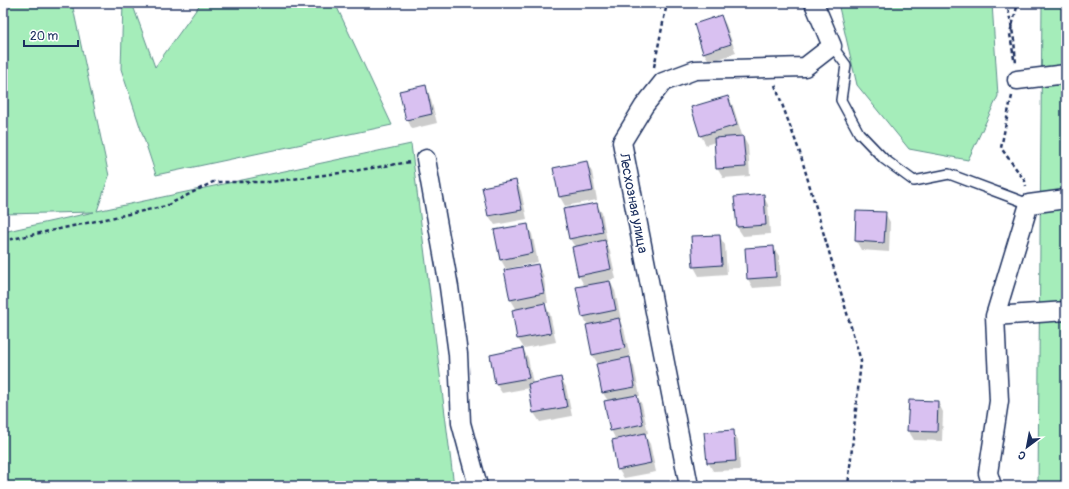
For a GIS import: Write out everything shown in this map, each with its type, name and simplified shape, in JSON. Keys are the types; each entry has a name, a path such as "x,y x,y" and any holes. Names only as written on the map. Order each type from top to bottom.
{"street":[{"path":"814,3 832,46"},
{"name":"Лесхозная улица","path":"689,486 622,142 644,106 663,82 695,70 805,67 832,46"},
{"path":"1017,80 1066,74"},
{"path":"426,159 450,287 458,354 461,423 478,486"},
{"path":"992,486 988,473 999,401 995,316 1029,204 1066,199"},
{"path":"995,316 1066,310"}],"lane":[{"path":"832,46 846,65 841,100 859,133 884,159 914,181 949,174 1029,204"}],"path":[{"path":"654,70 666,8 663,3"},
{"path":"1006,3 1014,40 1017,80 1009,108 1002,148 1025,182 1029,204"},
{"path":"1017,80 1010,34 1018,3"},
{"path":"768,68 800,152 861,361 848,486"},
{"path":"3,241 166,206 213,182 269,182 347,172 426,159"}],"green space":[{"path":"3,3 72,3 109,176 97,211 411,144 454,486 3,486 3,232 94,212 3,214"},
{"path":"123,3 132,3 155,67 201,3 335,3 392,125 156,175 121,69"},
{"path":"838,3 992,3 998,96 968,160 909,149 857,85"},
{"path":"1042,3 1066,3 1066,486 1038,486"}],"building":[{"path":"721,15 731,44 703,53 694,24"},
{"path":"426,85 432,114 406,120 399,91"},
{"path":"728,96 737,125 700,136 691,107"},
{"path":"743,136 746,167 716,169 714,138"},
{"path":"587,161 593,191 559,197 553,168"},
{"path":"516,180 522,210 488,216 482,187"},
{"path":"764,194 766,225 737,227 734,197"},
{"path":"597,203 603,232 569,239 563,209"},
{"path":"856,211 886,212 884,243 855,241"},
{"path":"528,224 533,253 500,260 494,230"},
{"path":"720,235 722,265 693,267 691,236"},
{"path":"605,240 611,269 578,276 572,247"},
{"path":"774,246 776,277 747,279 745,248"},
{"path":"538,264 544,293 510,300 504,270"},
{"path":"610,281 616,310 582,317 576,287"},
{"path":"545,303 551,333 517,339 512,310"},
{"path":"619,318 625,348 592,355 586,325"},
{"path":"523,348 529,378 495,384 490,355"},
{"path":"630,357 635,387 602,393 596,364"},
{"path":"561,377 567,407 533,413 528,384"},
{"path":"637,395 643,424 610,431 604,401"},
{"path":"909,400 938,401 937,432 907,431"},
{"path":"734,430 736,461 707,463 704,432"},
{"path":"645,433 651,463 617,470 612,440"}]}
